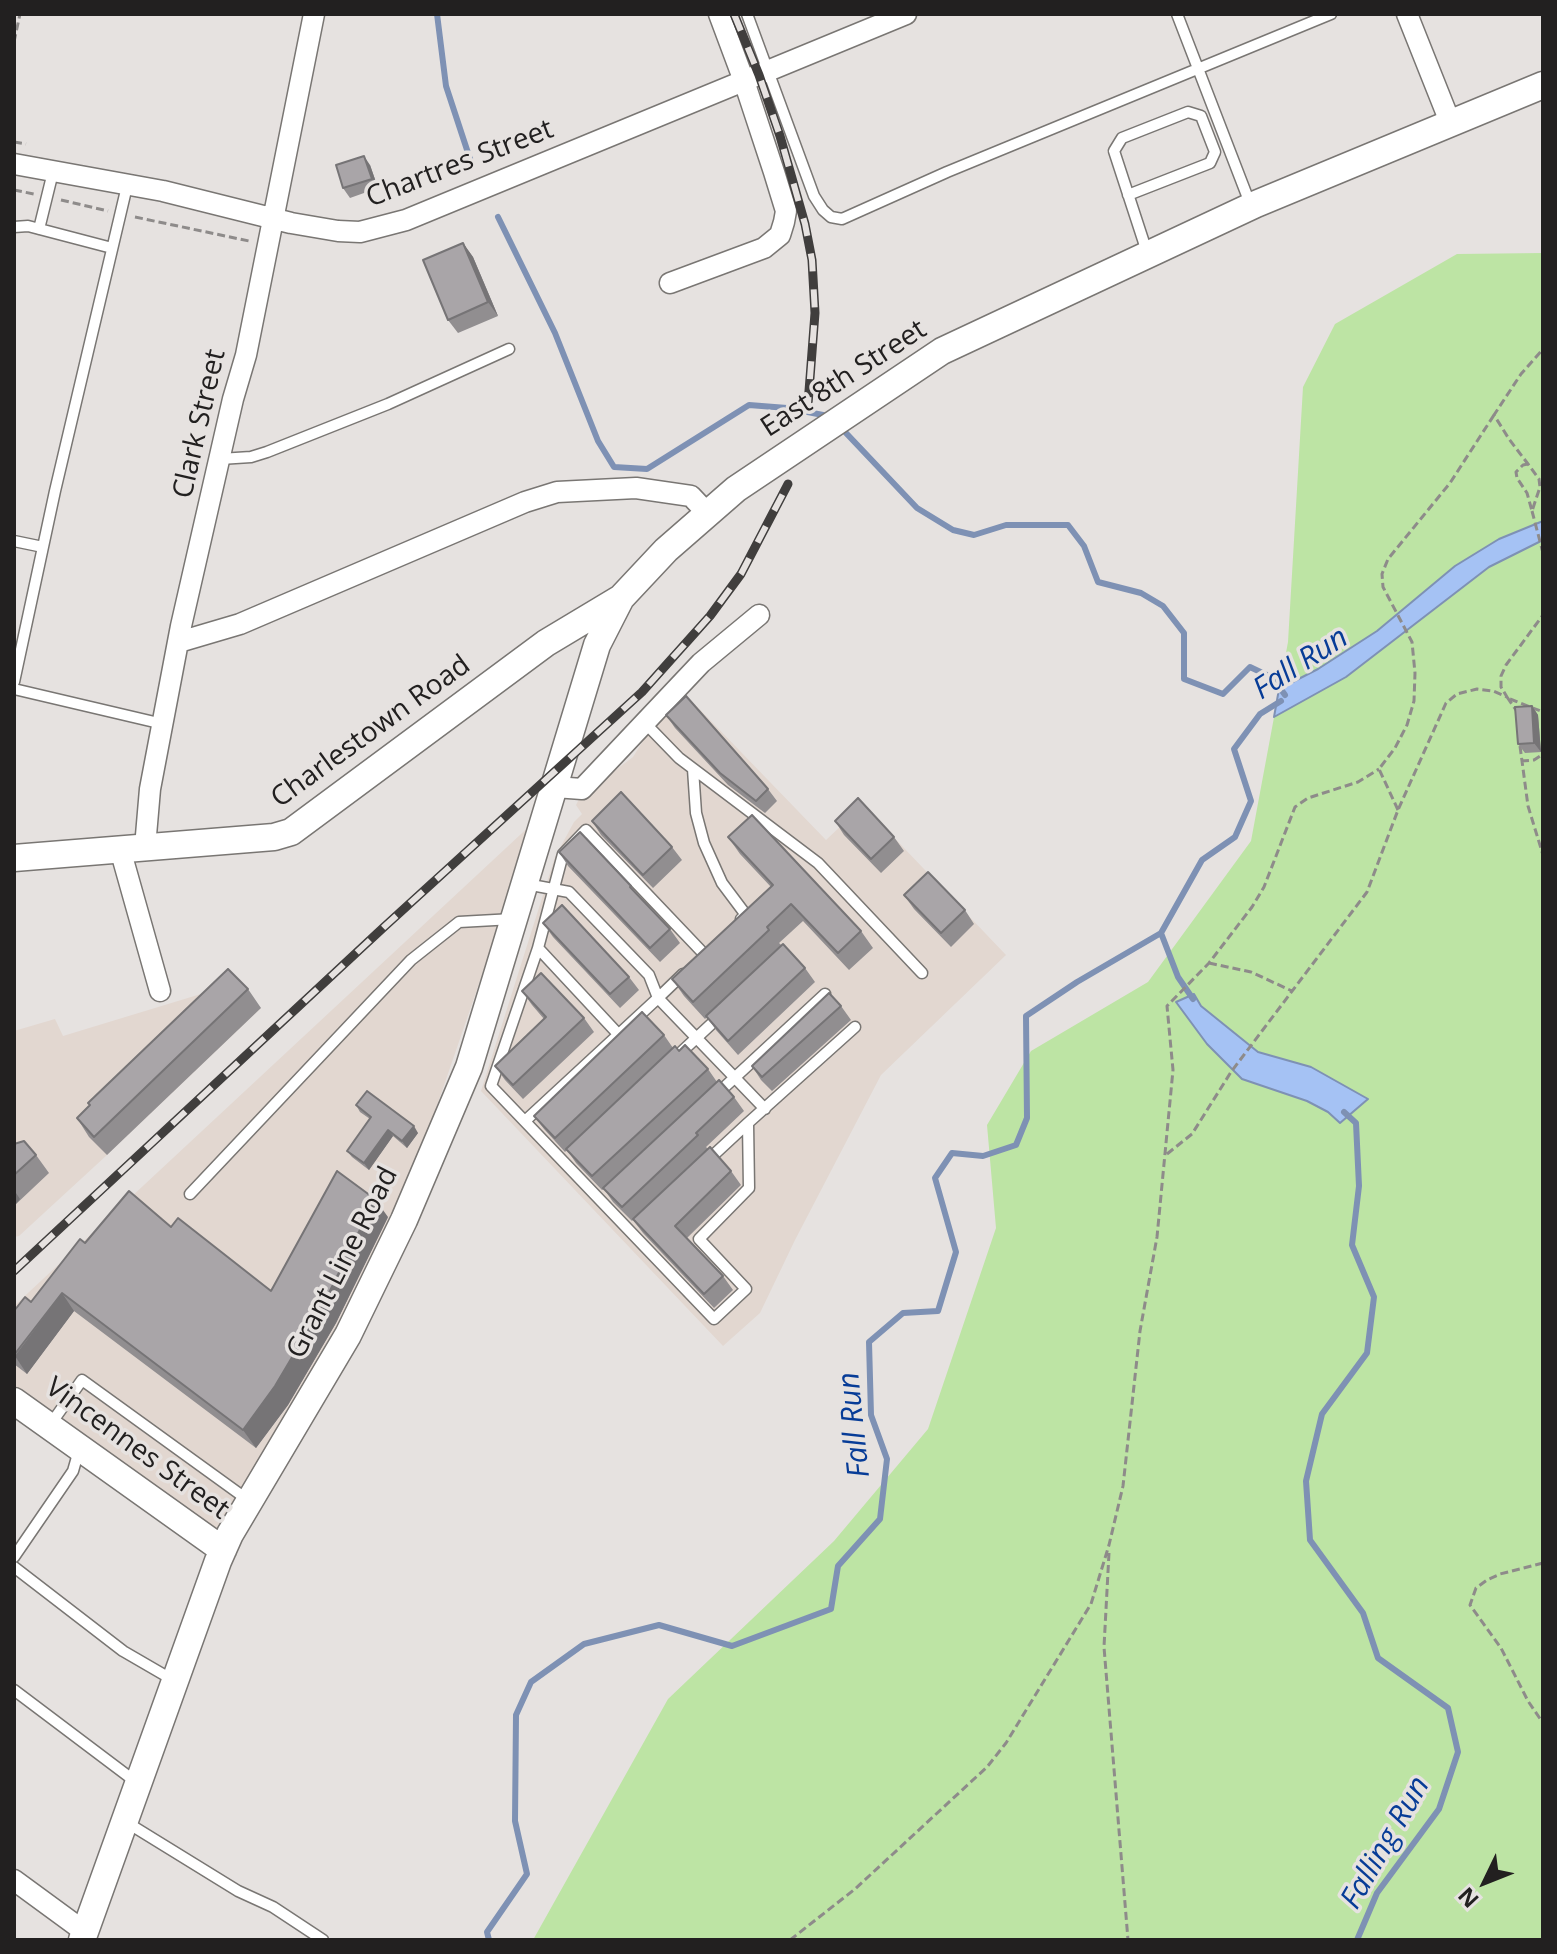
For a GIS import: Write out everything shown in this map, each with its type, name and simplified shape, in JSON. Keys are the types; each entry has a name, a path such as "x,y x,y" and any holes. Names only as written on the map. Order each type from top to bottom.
{"street":[{"name":"Clark Street","path":"160,991 133,848 150,789 179,642 246,355 266,217 314,14"},
{"path":"670,283 751,255 780,235 786,211 719,14"},
{"name":"Chartres Street","path":"14,164 163,191 266,217 338,231 360,232 418,215 906,14"},
{"path":"1407,14 1450,122"},
{"name":"East 8th Street","path":"707,513 736,489 942,351 1251,207 1543,85"},
{"path":"179,642 240,624 525,502 557,492 636,488 691,496 707,513"},
{"name":"Charlestown Road","path":"14,858 274,837 291,832 546,643 621,598 707,513"},
{"name":"Grant Line Road","path":"83,1936 223,1550 348,1335 404,1220 469,1067 597,645 621,598"},
{"path":"555,787 582,789 701,663 759,615"},
{"name":"Vincennes Street","path":"14,1401 223,1550"},
{"path":"14,1880 83,1936"}],"lane":[{"path":"747,14 814,196 831,217 842,219 947,172 1331,14"},
{"path":"1177,14 1251,207"},
{"path":"1128,195 1210,163 1215,152 1201,116 1188,112 1122,138 1114,151 1128,195 1148,254"},
{"path":"39,229 53,172"},
{"path":"14,682 127,186"},
{"path":"14,227 28,226 112,248"},
{"path":"220,459 251,457 267,452 388,404 509,349"},
{"path":"14,541 43,547"},
{"path":"14,689 163,724"},
{"path":"645,723 679,758 818,863 922,973"},
{"path":"693,769 696,813 704,843 722,883 746,915 736,925"},
{"path":"704,954 586,830 563,854 538,948 491,1086 714,1319 746,1289 699,1239 749,1188 748,1123"},
{"path":"526,884 569,892 649,975 658,998 765,1109"},
{"path":"190,1194 411,960 459,922 515,918"},
{"path":"525,1121 715,944"},
{"path":"538,948 619,1035"},
{"path":"713,1098 825,994"},
{"path":"664,1069 731,1005"},
{"path":"695,1173 855,1027"},
{"path":"565,1163 576,1152"},
{"path":"602,1201 613,1191"},
{"path":"632,1232 642,1222"},
{"path":"49,1426 82,1380 250,1501"},
{"path":"14,1557 73,1471 79,1447"},
{"path":"14,1567 123,1651 175,1681"},
{"path":"14,1690 138,1783"},
{"path":"125,1820 323,1940"}],"path":[{"path":"14,42 20,14"},
{"path":"14,190 249,241 266,217"},
{"path":"790,1940 855,1889 987,1767 1006,1743 1091,1604 1123,1486 1140,1331 1157,1237 1173,1070 1167,1006 1209,963 1239,926 1264,887 1295,807 1308,798 1358,782 1379,769 1395,748 1407,725 1414,701 1415,673 1412,642 1383,587 1382,574 1388,559 1450,483 1521,374 1543,349"},
{"path":"1494,415 1539,479 1540,487 1532,511"},
{"path":"1528,464 1516,472 1517,478 1527,493 1543,553"},
{"path":"1518,714 1501,687 1501,676 1543,615"},
{"path":"1167,1154 1192,1134 1231,1072 1367,892 1398,810 1446,703 1457,694 1477,689 1493,691 1543,712"},
{"path":"1520,745 1528,806 1543,855"},
{"path":"1521,761 1534,760 1543,754"},
{"path":"1379,769 1398,810"},
{"path":"1209,963 1251,972 1292,991"},
{"path":"1109,1545 1104,1647 1128,1940"},
{"path":"1543,1563 1487,1580 1476,1588 1470,1605 1501,1648 1543,1723"}],"shaded area":[{"path":"682,691 826,840 863,805 1006,955 881,1075 760,1313 723,1346 481,1091 555,857 574,822 582,814 576,805 580,797 633,757 659,715"},
{"path":"535,821 400,1213 290,1415 215,1533 14,1385 14,1306"},
{"path":"237,983 261,1008 107,1155 19,1236 14,1237 14,1031 55,1019 63,1036"}],"green space":[{"path":"1543,253 1543,1939 533,1940 668,1699 834,1541 928,1429 996,1228 987,1125 1031,1051 1148,982 1251,841 1288,642 1303,387 1335,324 1457,254"}],"water":[{"path":"1543,521 1543,540 1489,567 1346,677 1274,717 1279,689 1318,669 1377,631 1455,566 1499,539"},
{"path":"1194,994 1201,1006 1258,1052 1311,1067 1368,1099 1340,1123 1328,1112 1307,1101 1242,1079 1207,1044 1176,1002"}],"building":[{"path":"364,156 372,179 343,188 336,165"},
{"path":"463,243 488,302 448,320 423,260"},
{"path":"686,696 768,789 756,801 720,773 666,715"},
{"path":"1532,706 1534,743 1518,744 1515,707"},
{"path":"621,792 672,847 643,875 592,821"},
{"path":"858,798 894,837 871,859 835,821"},
{"path":"752,815 861,931 838,953 791,904 767,927 769,930 693,1002 672,979 773,885 728,837"},
{"path":"580,832 670,929 650,948 559,852"},
{"path":"928,872 965,910 941,933 904,895"},
{"path":"562,905 629,977 610,994 543,923"},
{"path":"783,944 805,968 728,1041 706,1016"},
{"path":"228,969 248,989 94,1137 77,1118 90,1105 88,1103"},
{"path":"541,973 584,1018 513,1085 495,1066 546,1017 522,991"},
{"path":"829,993 841,1006 762,1077 752,1066"},
{"path":"642,1012 664,1035 555,1138 534,1116"},
{"path":"685,1045 708,1069 592,1176 566,1149 675,1046 679,1051"},
{"path":"719,1080 734,1097 622,1207 603,1188"},
{"path":"367,1091 414,1126 402,1141 388,1130 364,1163 347,1151 371,1117 356,1105"},
{"path":"24,1141 36,1155 14,1175 14,1144"},
{"path":"710,1147 731,1171 675,1226 723,1276 704,1294 633,1219"},
{"path":"337,1171 375,1199 323,1305 275,1386 243,1430 62,1293 14,1355 14,1311 25,1297 31,1302 80,1239 85,1243 129,1191 171,1227 178,1218 271,1291"}],"waterway":[{"path":"437,14 446,86 471,162"},
{"path":"498,217 555,333 598,441 614,467 647,469 749,405 823,415"},
{"path":"846,433 917,508 953,530 974,535 1006,525 1068,525 1084,546 1098,582 1141,593 1163,606 1184,633 1184,679 1223,694 1250,667 1273,678 1285,695"},
{"name":"Fall Run","path":"489,1940 487,1932 527,1874 515,1821 516,1715 531,1682 584,1644 659,1625 732,1646 831,1609 838,1566 880,1519 887,1459 871,1415 869,1342 903,1313 938,1311 956,1252 935,1178 952,1153 983,1156 1016,1145 1027,1118 1026,1016 1161,933 1202,860 1235,837 1251,801 1234,749 1260,714 1281,701"},
{"name":"Falling Run","path":"1161,933 1178,977 1193,999"},
{"name":"Falling Run","path":"1344,1112 1356,1123 1359,1186 1352,1245 1374,1297 1367,1353 1322,1414 1306,1481 1310,1540 1363,1613 1378,1658 1448,1708 1458,1752 1439,1809 1377,1893 1357,1940"}],"railway":[{"path":"734,14 780,136 812,260 815,313 808,404"},
{"path":"14,1271 642,692 710,616 741,574 788,484"}]}
